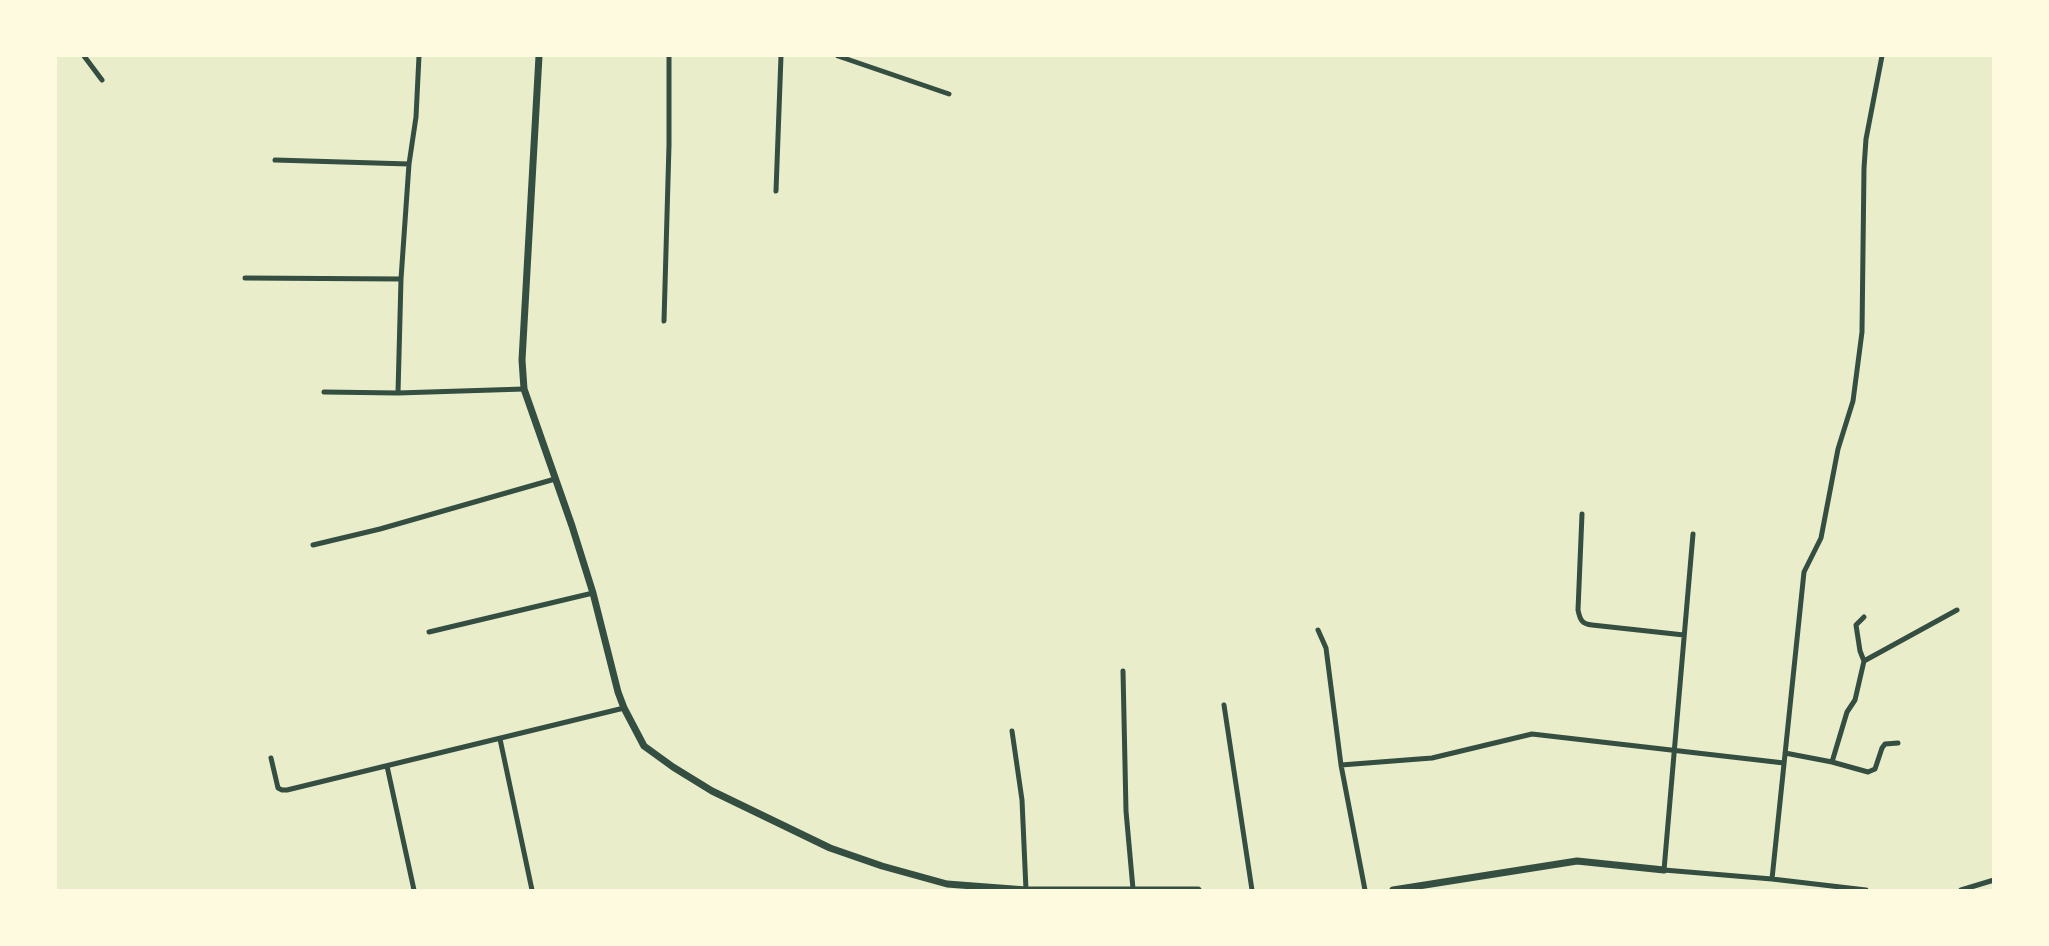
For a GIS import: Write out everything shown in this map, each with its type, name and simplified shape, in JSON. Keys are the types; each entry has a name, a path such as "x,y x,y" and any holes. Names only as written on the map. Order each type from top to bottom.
{"street":[{"path":"84,56 102,80"},
{"path":"398,393 401,279 409,164 416,117 419,56"},
{"path":"539,56 522,360 524,389 573,526 624,708 644,746 712,791 830,848 882,866 947,884 1026,890 1198,891"},
{"path":"664,321 669,56"},
{"path":"776,190 781,56"},
{"path":"838,56 949,94"},
{"path":"1772,879 1804,572 1821,538 1838,450 1852,401 1862,332 1866,139 1882,56"},
{"path":"275,160 409,164"},
{"path":"245,278 401,279"},
{"path":"324,392 398,393 524,389"},
{"path":"313,545 380,529 555,478"},
{"path":"1582,514 1578,610 1580,620 1592,625 1684,634"},
{"path":"1664,870 1692,534"},
{"path":"429,632 593,593"},
{"path":"1864,661 1957,610"},
{"path":"1832,762 1847,712 1855,700 1864,661 1856,625 1864,617"},
{"path":"1318,630 1326,648 1341,765 1365,891"},
{"path":"1123,671 1126,811 1133,889"},
{"path":"1224,705 1252,891"},
{"path":"271,758 278,788 282,790 624,708"},
{"path":"1012,731 1022,800 1026,890"},
{"path":"1341,765 1432,758 1532,734 1784,763"},
{"path":"500,739 532,891"},
{"path":"1785,753 1868,771 1875,769 1885,744 1898,743"},
{"path":"387,766 414,891"},
{"path":"1393,891 1577,861 1772,879 1866,891"},
{"path":"1961,891 1994,880"}]}
